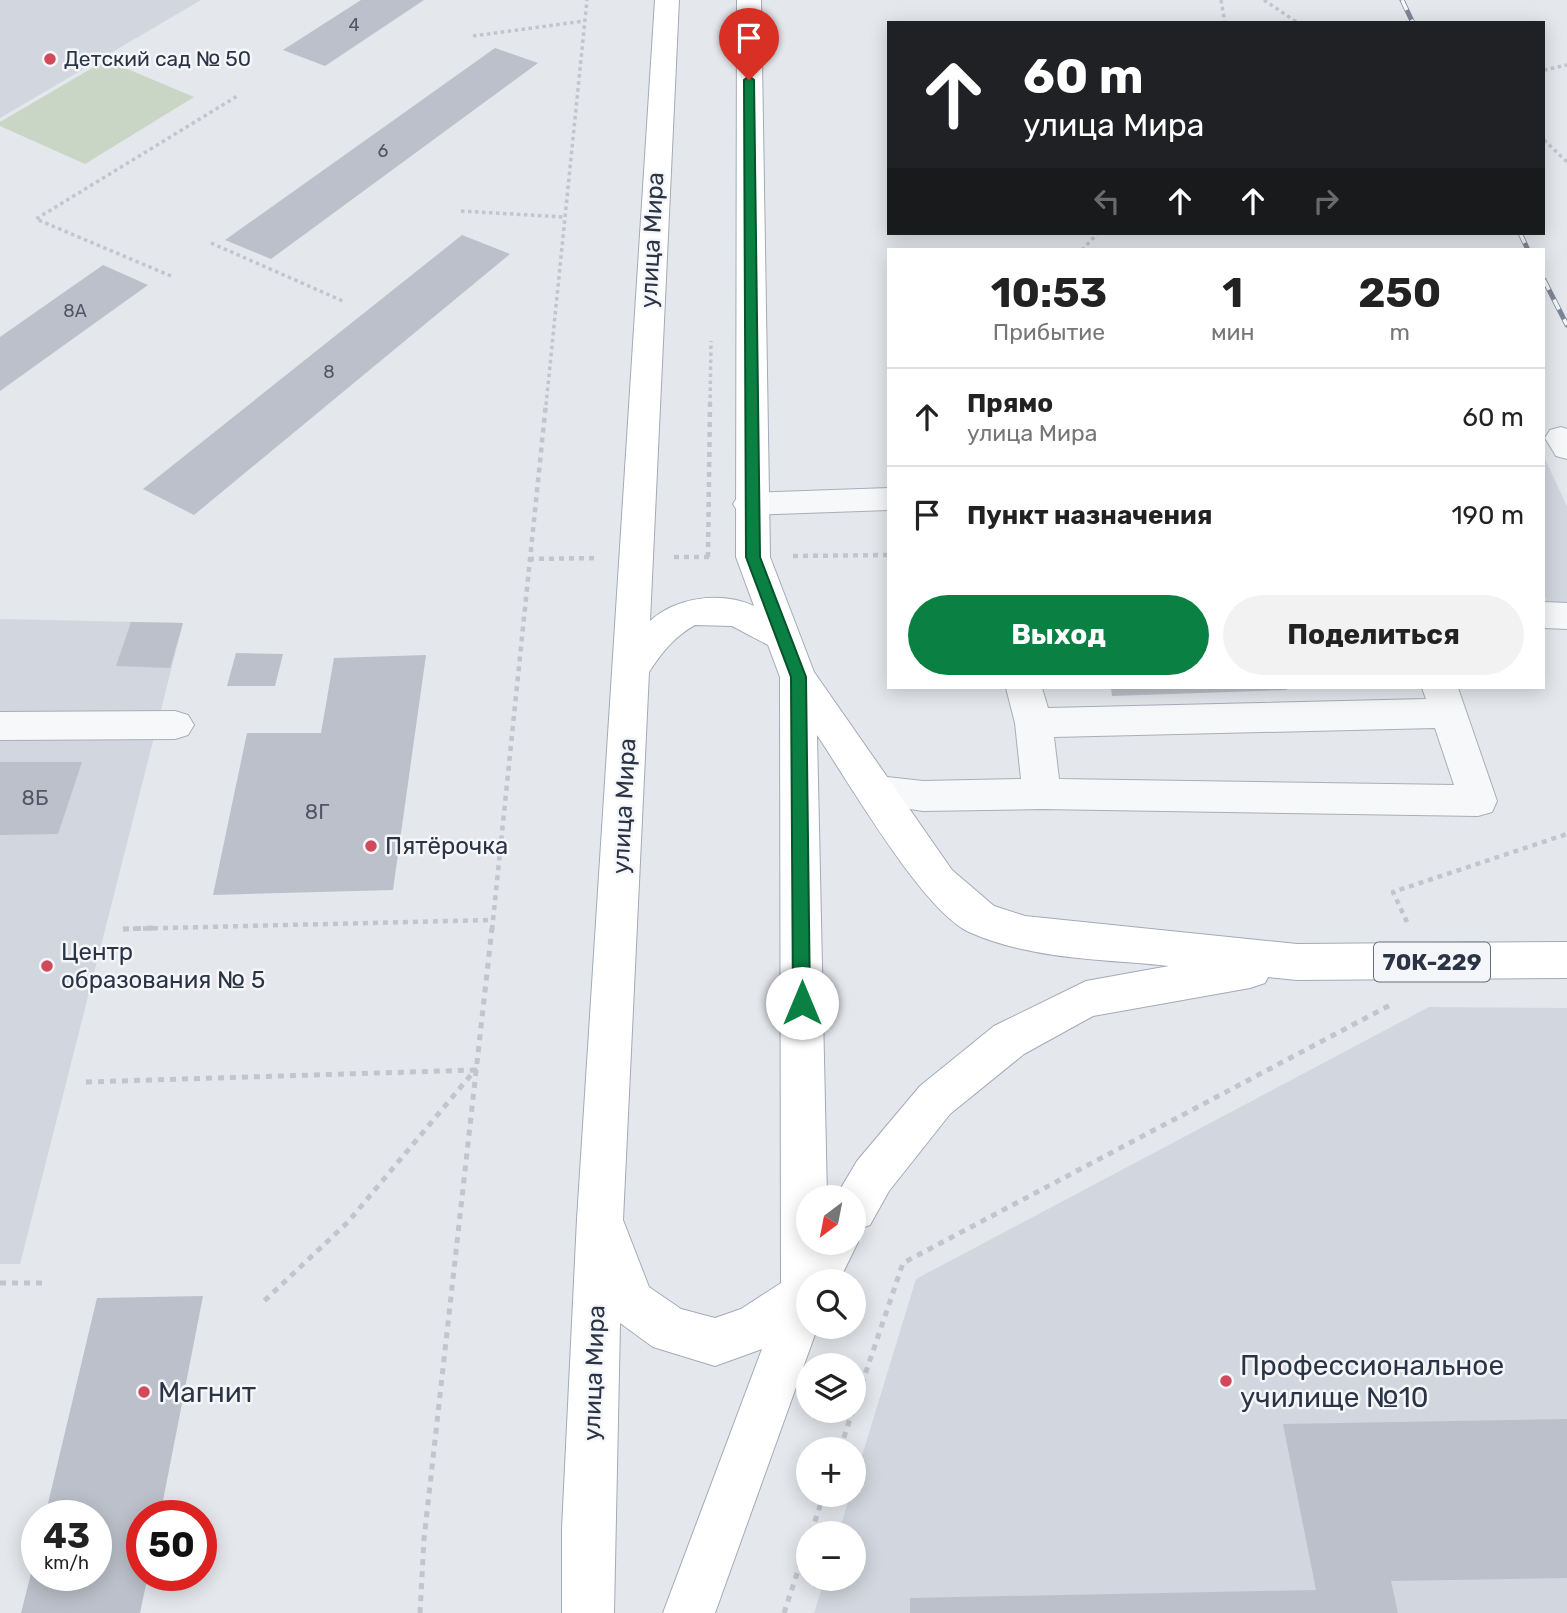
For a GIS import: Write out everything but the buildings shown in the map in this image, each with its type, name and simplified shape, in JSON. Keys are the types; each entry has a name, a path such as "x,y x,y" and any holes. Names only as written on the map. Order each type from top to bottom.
{"main road":[{"name":"улица Мира","path":"588,1613 588,1529 600,1219 631,670 634,558 667,0"},
{"path":"749,0 750,504 753,557 798,677 938,882 981,919 1025,933 1297,962"},
{"path":"631,670 650,642 670,623 690,612 738,613 783,637"},
{"path":"798,677 809,1269"},
{"name":"70К-229","path":"1297,962 1567,960"},
{"path":"866,1188 935,1100 1009,1040 1086,999 1297,962"},
{"path":"600,1219 632,1303 670,1330 715,1342 754,1328 796,1297"},
{"path":"689,1613 796,1323"}],"lane":[{"path":"750,504 887,499"},
{"path":"1545,615 1567,616"},
{"path":"878,791 923,796 1042,794 1478,801 1444,701 1029,705 1042,794"},
{"path":"0,726 175,725"}],"path":[{"path":"420,1613 424,1539 493,920 587,0"},
{"path":"1221,0 1225,21"},
{"path":"1264,0 1295,21"},
{"path":"473,36 584,21"},
{"path":"1545,69 1567,65"},
{"path":"171,276 36,219 239,95"},
{"path":"1545,141 1567,162"},
{"path":"461,211 564,217"},
{"path":"1084,248 1096,235"},
{"path":"211,243 345,302"},
{"path":"529,559 887,555"},
{"path":"866,1372 904,1263 1394,1003 1426,962 1393,892 1567,834"},
{"path":"123,929 493,920"},
{"path":"86,1082 475,1070"},
{"path":"262,1303 305,1268 373,1199 475,1070"},
{"path":"0,1283 45,1283"},
{"path":"783,1613 796,1575"}],"shaded area":[{"name":"Детский сад № 50","path":"0,0 201,0 0,118"},
{"path":"1545,459 1567,506 1567,605 1549,606 1545,596"},
{"name":"Центр образования № 5","path":"0,619 183,623 20,1264 0,1264"},
{"name":"Профессиональное училище №10","path":"1429,1007 1567,1008 1567,1613 814,1613 821,1591 866,1591 866,1521 842,1521 847,1507 866,1507 866,1443 916,1279"}],"green space":[{"path":"106,60 194,97 85,164 0,126 0,122"}],"railway":[{"path":"1402,0 1412,21"},
{"path":"1521,235 1527,248"},
{"path":"1545,282 1567,325"}],"place":[{"name":"Детский сад № 50","path":"50,59"},
{"name":"Пятёрочка","path":"371,846"},
{"name":"Центр образования № 5","path":"47,966"},
{"name":"Профессиональное училище №10","path":"1226,1381"},
{"name":"Магнит","path":"144,1392"}],"route":[{"path":"749,80 750,504 753,557 798,677 802,1003"}]}
